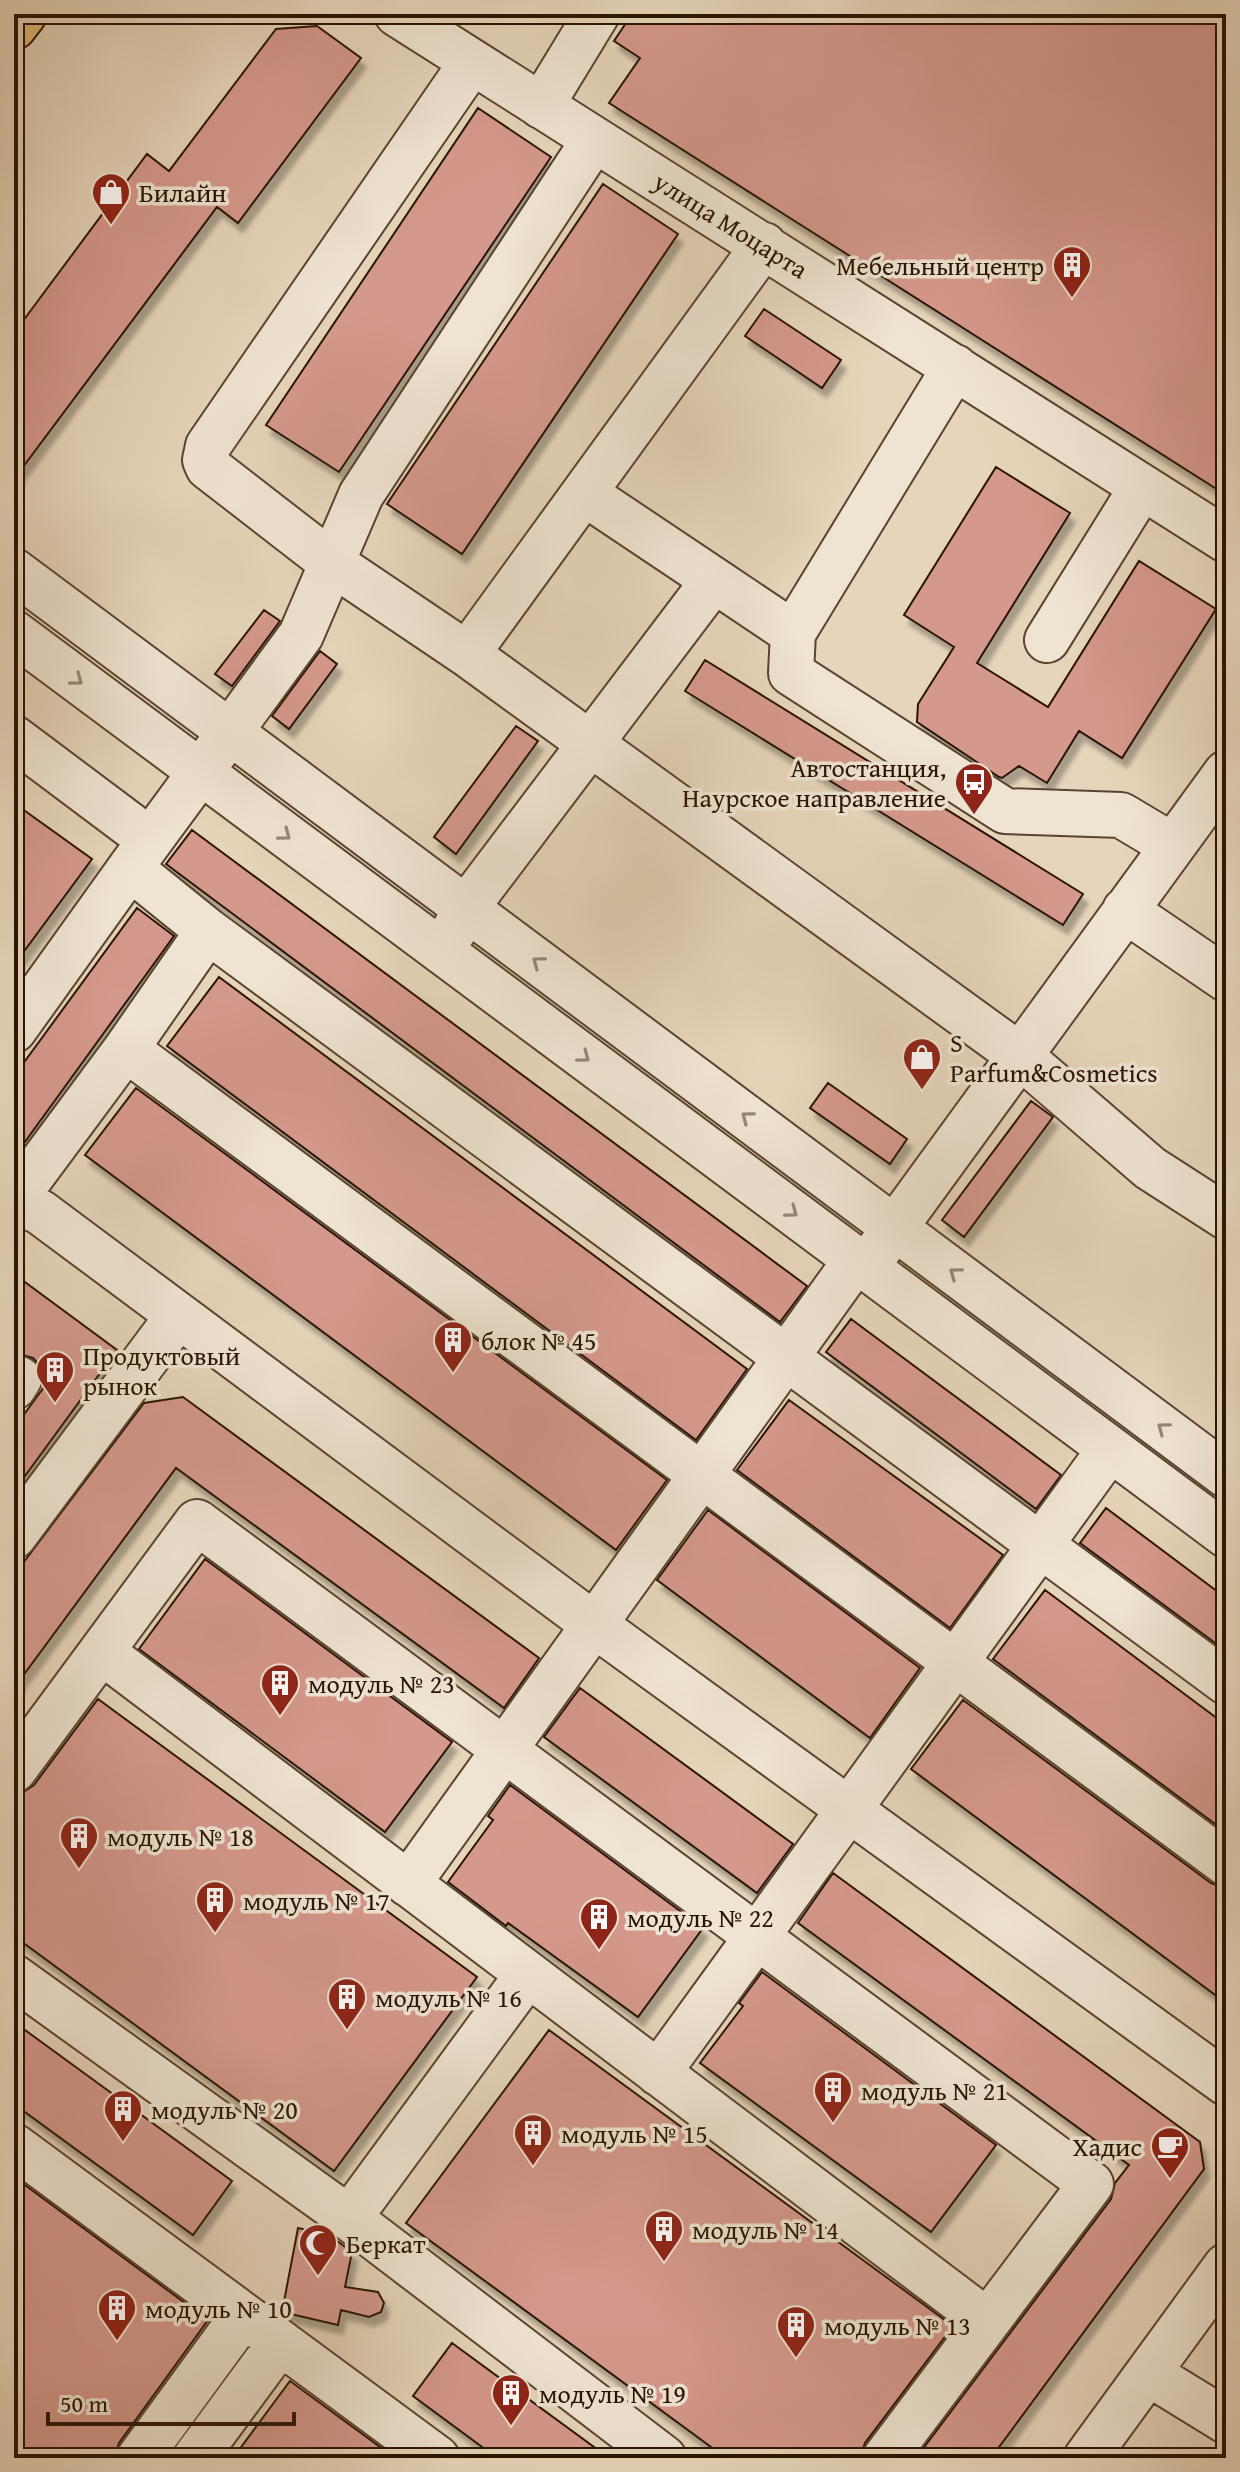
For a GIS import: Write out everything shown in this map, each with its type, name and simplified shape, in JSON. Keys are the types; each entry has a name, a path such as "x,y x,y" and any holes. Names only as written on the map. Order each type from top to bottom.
{"main road":[{"path":"14,27 24,14"}],"street":[{"name":"улица Моцарта","path":"397,14 1226,540"},
{"path":"541,106 597,14"},
{"path":"472,62 206,453 208,467 332,563 467,654 1019,1055 1150,1168 1226,1217"},
{"path":"14,1030 301,635 361,495 594,140"},
{"path":"467,654 764,245"},
{"path":"955,367 793,633 791,673 1005,811 1121,815 1173,846"},
{"path":"1047,640 1142,487"},
{"path":"584,493 793,633"},
{"path":"14,571 1226,1475"},
{"path":"442,952 466,908 714,580"},
{"path":"14,633 1226,1535"},
{"path":"14,738 140,854 208,931 1226,1682"},
{"path":"408,1884 787,1358 861,1264 894,1228 1226,773"},
{"path":"1125,910 1226,979"},
{"path":"208,931 126,1049 14,1200 40,1212 596,1626 1226,2083"},
{"path":"126,1049 1226,1863"},
{"path":"14,1536 178,1316"},
{"path":"658,2073 1110,1449"},
{"path":"14,1770 197,1522 505,1747 1091,2184 885,2458"},
{"path":"102,1652 987,2321"},
{"path":"349,2218 528,1974"},
{"path":"14,1977 349,2218 664,2458"},
{"path":"14,2146 437,2458"},
{"path":"1086,2458 1226,2266"},
{"path":"139,2458 242,2317"},
{"path":"195,2458 279,2344"},
{"path":"1148,2373 1226,2421"}],"building":[{"name":"Мебельный центр","path":"632,14 1226,14 1226,495 609,103 640,58 614,41"},
{"path":"317,26 361,58 238,223 217,207 14,479 14,333 147,154 169,171 276,29"},
{"path":"478,108 551,157 339,472 266,425"},
{"path":"603,184 678,234 462,554 387,504"},
{"path":"764,309 841,360 822,388 745,336"},
{"path":"996,467 1070,513 977,663 1048,707 1139,561 1216,609 1122,758 1079,731 1047,783 1019,766 999,777 917,722 918,704 954,647 904,615"},
{"path":"264,610 280,621 232,686 215,674"},
{"path":"320,651 337,664 289,729 272,716"},
{"path":"705,660 1083,894 1063,925 685,691"},
{"path":"516,726 538,741 456,854 434,837"},
{"path":"14,803 92,859 14,965"},
{"path":"192,830 807,1286 780,1322 166,864"},
{"path":"137,908 174,936 14,1157 14,1076"},
{"path":"219,977 747,1369 696,1440 167,1046"},
{"path":"828,1083 907,1139 890,1164 810,1108"},
{"name":"блок № 45","path":"136,1088 667,1480 616,1550 85,1155"},
{"path":"1031,1101 1053,1117 964,1237 942,1220"},
{"name":"Продуктовый рынок","path":"14,1274 117,1350 14,1491 14,1428 50,1379 33,1358 14,1353"},
{"path":"851,1319 1061,1475 1036,1509 826,1352"},
{"path":"183,1397 539,1658 504,1708 176,1468 14,1688 14,1575 144,1403"},
{"path":"789,1400 1003,1555 950,1628 737,1470"},
{"path":"1106,1508 1226,1598 1226,1651 1080,1543"},
{"path":"708,1510 920,1668 870,1738 657,1580"},
{"path":"205,1559 452,1742 385,1832 139,1649"},
{"path":"1045,1590 1226,1725 1226,1832 993,1659"},
{"path":"580,1688 793,1844 757,1893 544,1737"},
{"path":"98,1699 477,1977 334,2171 14,1936 14,1804 22,1793 34,1785"},
{"path":"963,1700 1211,1883 1226,1888 1226,2003 911,1769"},
{"path":"510,1785 703,1928 638,2017 448,1882 493,1820 488,1816"},
{"path":"833,1873 1200,2142 1204,2169 991,2458 916,2458 1111,2199 1115,2183 1129,2165 798,1923"},
{"path":"762,1972 996,2145 931,2232 700,2063 743,2006 739,2003"},
{"name":"модуль № 20","path":"14,2022 232,2181 193,2235 14,2104"},
{"path":"549,2030 953,2326 865,2443 860,2458 726,2458 406,2223"},
{"name":"модуль № 10","path":"14,2177 208,2320 119,2443 114,2458 14,2458"},
{"name":"Беркат","path":"298,2228 329,2235 352,2252 345,2287 378,2292 384,2303 381,2312 369,2317 341,2310 338,2325 282,2312"},
{"name":"модуль № 19","path":"452,2343 609,2458 497,2458 413,2396"},
{"path":"290,2381 395,2458 233,2458"}],"place":[{"name":"Билайн","path":"111,226"},
{"name":"Мебельный центр","path":"1072,299"},
{"name":"Автостанция, Наурское направление","path":"974,816"},
{"name":"S Parfum&Cosmetics","path":"922,1091"},
{"name":"блок № 45","path":"453,1374"},
{"name":"Продуктовый рынок","path":"55,1404"},
{"name":"модуль № 23","path":"280,1717"},
{"name":"модуль № 18","path":"79,1870"},
{"name":"модуль № 17","path":"215,1934"},
{"name":"модуль № 22","path":"599,1951"},
{"name":"модуль № 16","path":"347,2031"},
{"name":"модуль № 21","path":"833,2124"},
{"name":"модуль № 20","path":"123,2143"},
{"name":"модуль № 15","path":"533,2167"},
{"name":"Хадис","path":"1170,2180"},
{"name":"модуль № 14","path":"664,2263"},
{"name":"Беркат","path":"318,2277"},
{"name":"модуль № 10","path":"117,2342"},
{"name":"модуль № 13","path":"796,2359"},
{"name":"модуль № 19","path":"511,2427"}]}
